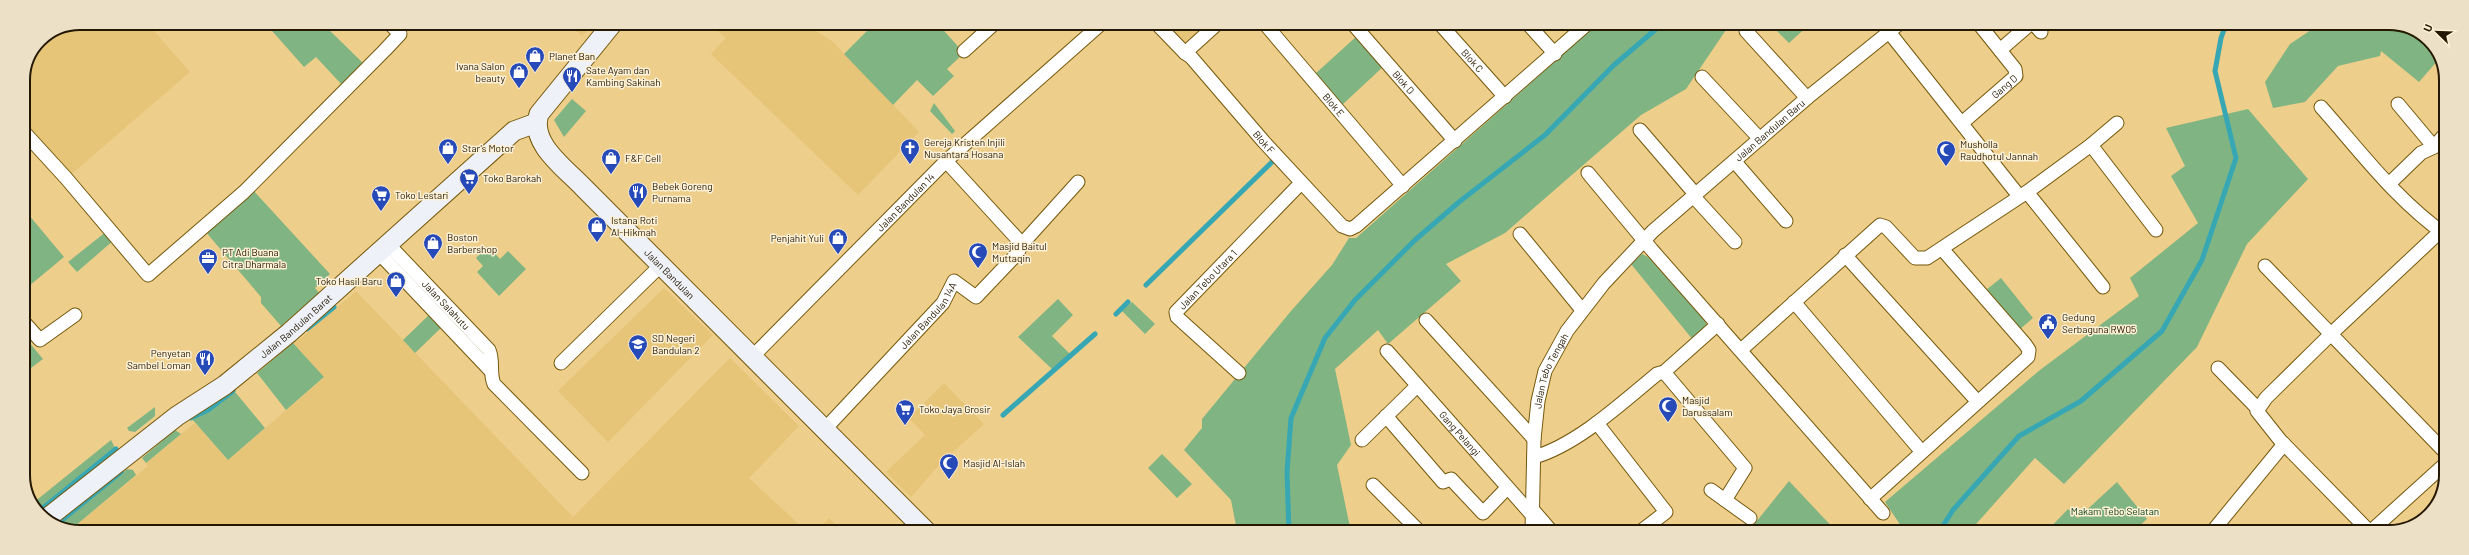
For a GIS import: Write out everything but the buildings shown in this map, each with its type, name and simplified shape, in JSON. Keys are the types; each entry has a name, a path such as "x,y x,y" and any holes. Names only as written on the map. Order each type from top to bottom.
{"main road":[{"path":"536,123 544,106 606,30"},
{"name":"Jalan Bandulan Barat","path":"50,516 177,416 238,375 312,313 514,131 536,123"},
{"name":"Jalan Bandulan","path":"536,123 540,140 547,150 660,266 920,525"}],"street":[{"path":"30,139 66,178 148,275 244,192 400,34 396,30"},
{"path":"964,51 988,30"},
{"name":"Jalan Bandulan 14","path":"752,357 946,161 1093,30"},
{"name":"Blok F","path":"1162,30 1191,57 1301,183 1342,226 1346,228 1356,226 1403,186"},
{"path":"1185,53 1210,30"},
{"name":"Blok E","path":"1270,30 1403,186"},
{"name":"Blok D","path":"1358,30 1454,141"},
{"name":"Blok C","path":"1445,30 1505,97"},
{"path":"1533,30 1555,54"},
{"path":"1403,186 1581,30"},
{"name":"Jalan Bandulan Baru","path":"1644,240 1887,30"},
{"path":"1893,30 1962,123 2103,286"},
{"name":"Gang D","path":"1962,123 2016,76 2015,69 1984,30"},
{"path":"2000,50 2029,30"},
{"path":"1746,31 1807,98"},
{"path":"1702,77 1760,139"},
{"path":"2398,104 2434,147"},
{"path":"2320,107 2389,184 2419,214 2439,228"},
{"path":"1741,350 1846,255 1883,225 1918,260 1943,250 2091,145 2117,123"},
{"path":"1640,130 1735,242"},
{"path":"2389,184 2421,153 2434,147 2439,141"},
{"path":"2091,145 2156,230"},
{"path":"946,161 1022,244"},
{"path":"1735,162 1786,221"},
{"path":"1588,173 1644,240 1883,513"},
{"name":"Jalan Bandulan 14A","path":"824,430 943,303 954,281 976,297 1017,254 1022,244 1078,182"},
{"name":"Jalan Tebo Utara 1","path":"1238,373 1177,317 1176,312 1301,183"},
{"path":"1520,234 1582,310"},
{"path":"2363,525 2284,444 2257,414 2258,409 2266,398 2332,333 2439,236"},
{"name":"Jalan Tebo Tengah","path":"1532,525 1534,439 1538,402 1545,371 1567,331 1582,310 1644,240"},
{"name":"Jalan Salahutu","path":"383,248 417,274 489,350 492,356 490,370 494,384 582,473"},
{"name":"Jalan Salahutu","path":"383,248 407,283 490,370"},
{"path":"1870,499 1977,401 2027,360 2029,350 1943,250"},
{"path":"1846,255 1977,401"},
{"path":"561,363 660,266"},
{"path":"2265,266 2332,333 2439,446"},
{"path":"407,283 417,274"},
{"path":"1794,302 1921,451"},
{"path":"30,329 40,340 76,314"},
{"path":"1426,320 1534,439"},
{"path":"1534,456 1544,454 1597,423 1657,374 1664,372 1718,324"},
{"name":"Gang Pelangi","path":"1387,351 1507,488 1545,525"},
{"path":"2218,368 2258,409"},
{"path":"1664,372 1745,468 1725,500"},
{"path":"1362,440 1417,386"},
{"path":"1386,416 1443,482 1451,479 1483,513 1507,488"},
{"path":"1597,423 1666,512 1649,525"},
{"path":"2218,525 2284,444"},
{"path":"2378,525 2439,469"},
{"path":"1373,485 1413,525"},
{"path":"1711,490 1750,518"}],"shaded area":[{"path":"153,30 190,72 69,176 30,134 30,80 31,70 38,52 44,44 52,38 70,31"},
{"path":"576,30 588,30 582,36"},
{"path":"717,30 814,30 832,41 919,132 858,195 711,54 726,38"},
{"path":"1168,30 1203,30 1184,47"},
{"name":"SD Negeri Bandulan 2","path":"664,288 713,335 608,442 558,391"},
{"path":"356,291 573,517 730,358 799,426 749,478 800,525 77,525 148,466 146,463 195,423 228,460 324,378 293,343 300,339"},
{"path":"944,383 984,424 940,464 911,497 886,472 925,435 909,418"},
{"path":"829,518 836,525 822,525"}],"green space":[{"path":"271,30 329,30 365,65 343,86 316,57 304,67"},
{"path":"868,30 943,30 964,53 947,69 954,76 933,96 917,80 893,105 844,54"},
{"path":"1588,30 1726,30 1686,89 1641,115 1505,233 1446,264 1461,281 1388,344 1378,330 1335,369 1351,445 1337,465 1350,525 1236,525 1231,500 1184,450 1202,428 1202,419 1291,311 1332,265 1349,238 1356,238 1560,57"},
{"path":"1776,30 1803,30 1789,43"},
{"path":"2311,30 2399,31 2417,38 2417,52 2431,52 2436,63 2419,82 2381,51 2380,56 2338,66 2305,102 2273,108 2265,82 2290,44"},
{"path":"1358,35 1385,65 1342,105 1315,74"},
{"path":"572,99 586,111 564,137 554,120"},
{"path":"934,103 955,131 952,134 930,111"},
{"path":"2248,109 2308,179 2247,244 2197,347 2064,484 2035,458 1975,525 1900,525 1885,502 2040,370 2139,296 2130,278 2198,223 2171,176 2185,166 2166,128"},
{"path":"252,189 330,274 315,288 319,293 281,326 261,303 261,297 205,231"},
{"path":"30,216 64,257 30,285"},
{"path":"107,231 114,240 77,272 68,262"},
{"path":"488,246 500,259 508,251 526,269 499,296 477,272 483,266 476,258"},
{"path":"1642,254 1648,257 1703,318 1707,325 1704,331 1693,340 1631,264"},
{"path":"2001,278 2033,318 2019,330 1986,290"},
{"path":"1058,299 1073,315 1052,336 1070,354 1053,370 1018,337"},
{"path":"1132,302 1155,324 1145,334 1122,311"},
{"path":"430,314 442,327 415,353 403,340"},
{"path":"30,343 43,359 30,369"},
{"path":"293,343 324,377 286,410 257,373"},
{"path":"233,393 236,393 265,428 228,460 192,419 209,411"},
{"path":"155,407 155,416 135,432 129,431 127,428"},
{"path":"175,430 181,434 146,463 142,458"},
{"path":"111,440 115,448 41,507 37,500"},
{"path":"1162,454 1192,484 1177,498 1148,468"},
{"path":"127,469 133,470 136,475 77,525 63,521"},
{"path":"1789,481 1830,525 1754,525"},
{"name":"Makam Tebo Selatan","path":"2117,482 2147,519 2141,525 2053,525 2068,509 2078,518"}],"waterway":[{"path":"1289,525 1287,472 1291,418 1325,338 1355,300 1415,240 1459,202 1545,135 1614,65 1655,30"},
{"path":"1943,525 1953,510 2019,436 2081,401 2162,331 2202,260 2236,158 2215,71 2224,30"},
{"path":"1146,285 1272,162"},
{"path":"1116,314 1128,302"},
{"path":"307,329 334,307"},
{"path":"1003,415 1095,334"},
{"path":"191,418 208,410 233,391"},
{"path":"42,508 116,449"},
{"path":"61,521 121,472"}],"place":[{"name":"Planet Ban","path":"535,73"},
{"name":"Ivana Salon beauty","path":"519,89"},
{"name":"Sate Ayam dan Kambing Sakinah","path":"572,93"},
{"name":"Star's Motor","path":"448,165"},
{"name":"Gereja Kristen Injili Nusantara Hosana","path":"910,165"},
{"name":"Musholla Raudhotul Jannah","path":"1946,167"},
{"name":"F&F Cell","path":"611,175"},
{"name":"Toko Barokah","path":"469,195"},
{"name":"Bebek Goreng Purnama","path":"638,209"},
{"name":"Toko Lestari","path":"381,212"},
{"name":"Istana Roti Al-Hikmah","path":"597,243"},
{"name":"Penjahit Yuli","path":"838,255"},
{"name":"Boston Barbershop","path":"433,260"},
{"name":"Masjid Baitul Muttaqin","path":"978,269"},
{"name":"PT Adi Buana Citra Dharmala","path":"208,275"},
{"name":"Toko Hasil Baru","path":"396,298"},
{"name":"Gedung Serbaguna RW05","path":"2048,340"},
{"name":"SD Negeri Bandulan 2","path":"638,361"},
{"name":"Penyetan Sambel Loman","path":"205,376"},
{"name":"Masjid Darussalam","path":"1668,423"},
{"name":"Toko Jaya Grosir","path":"905,426"},
{"name":"Masjid Al-Islah","path":"949,480"}]}
